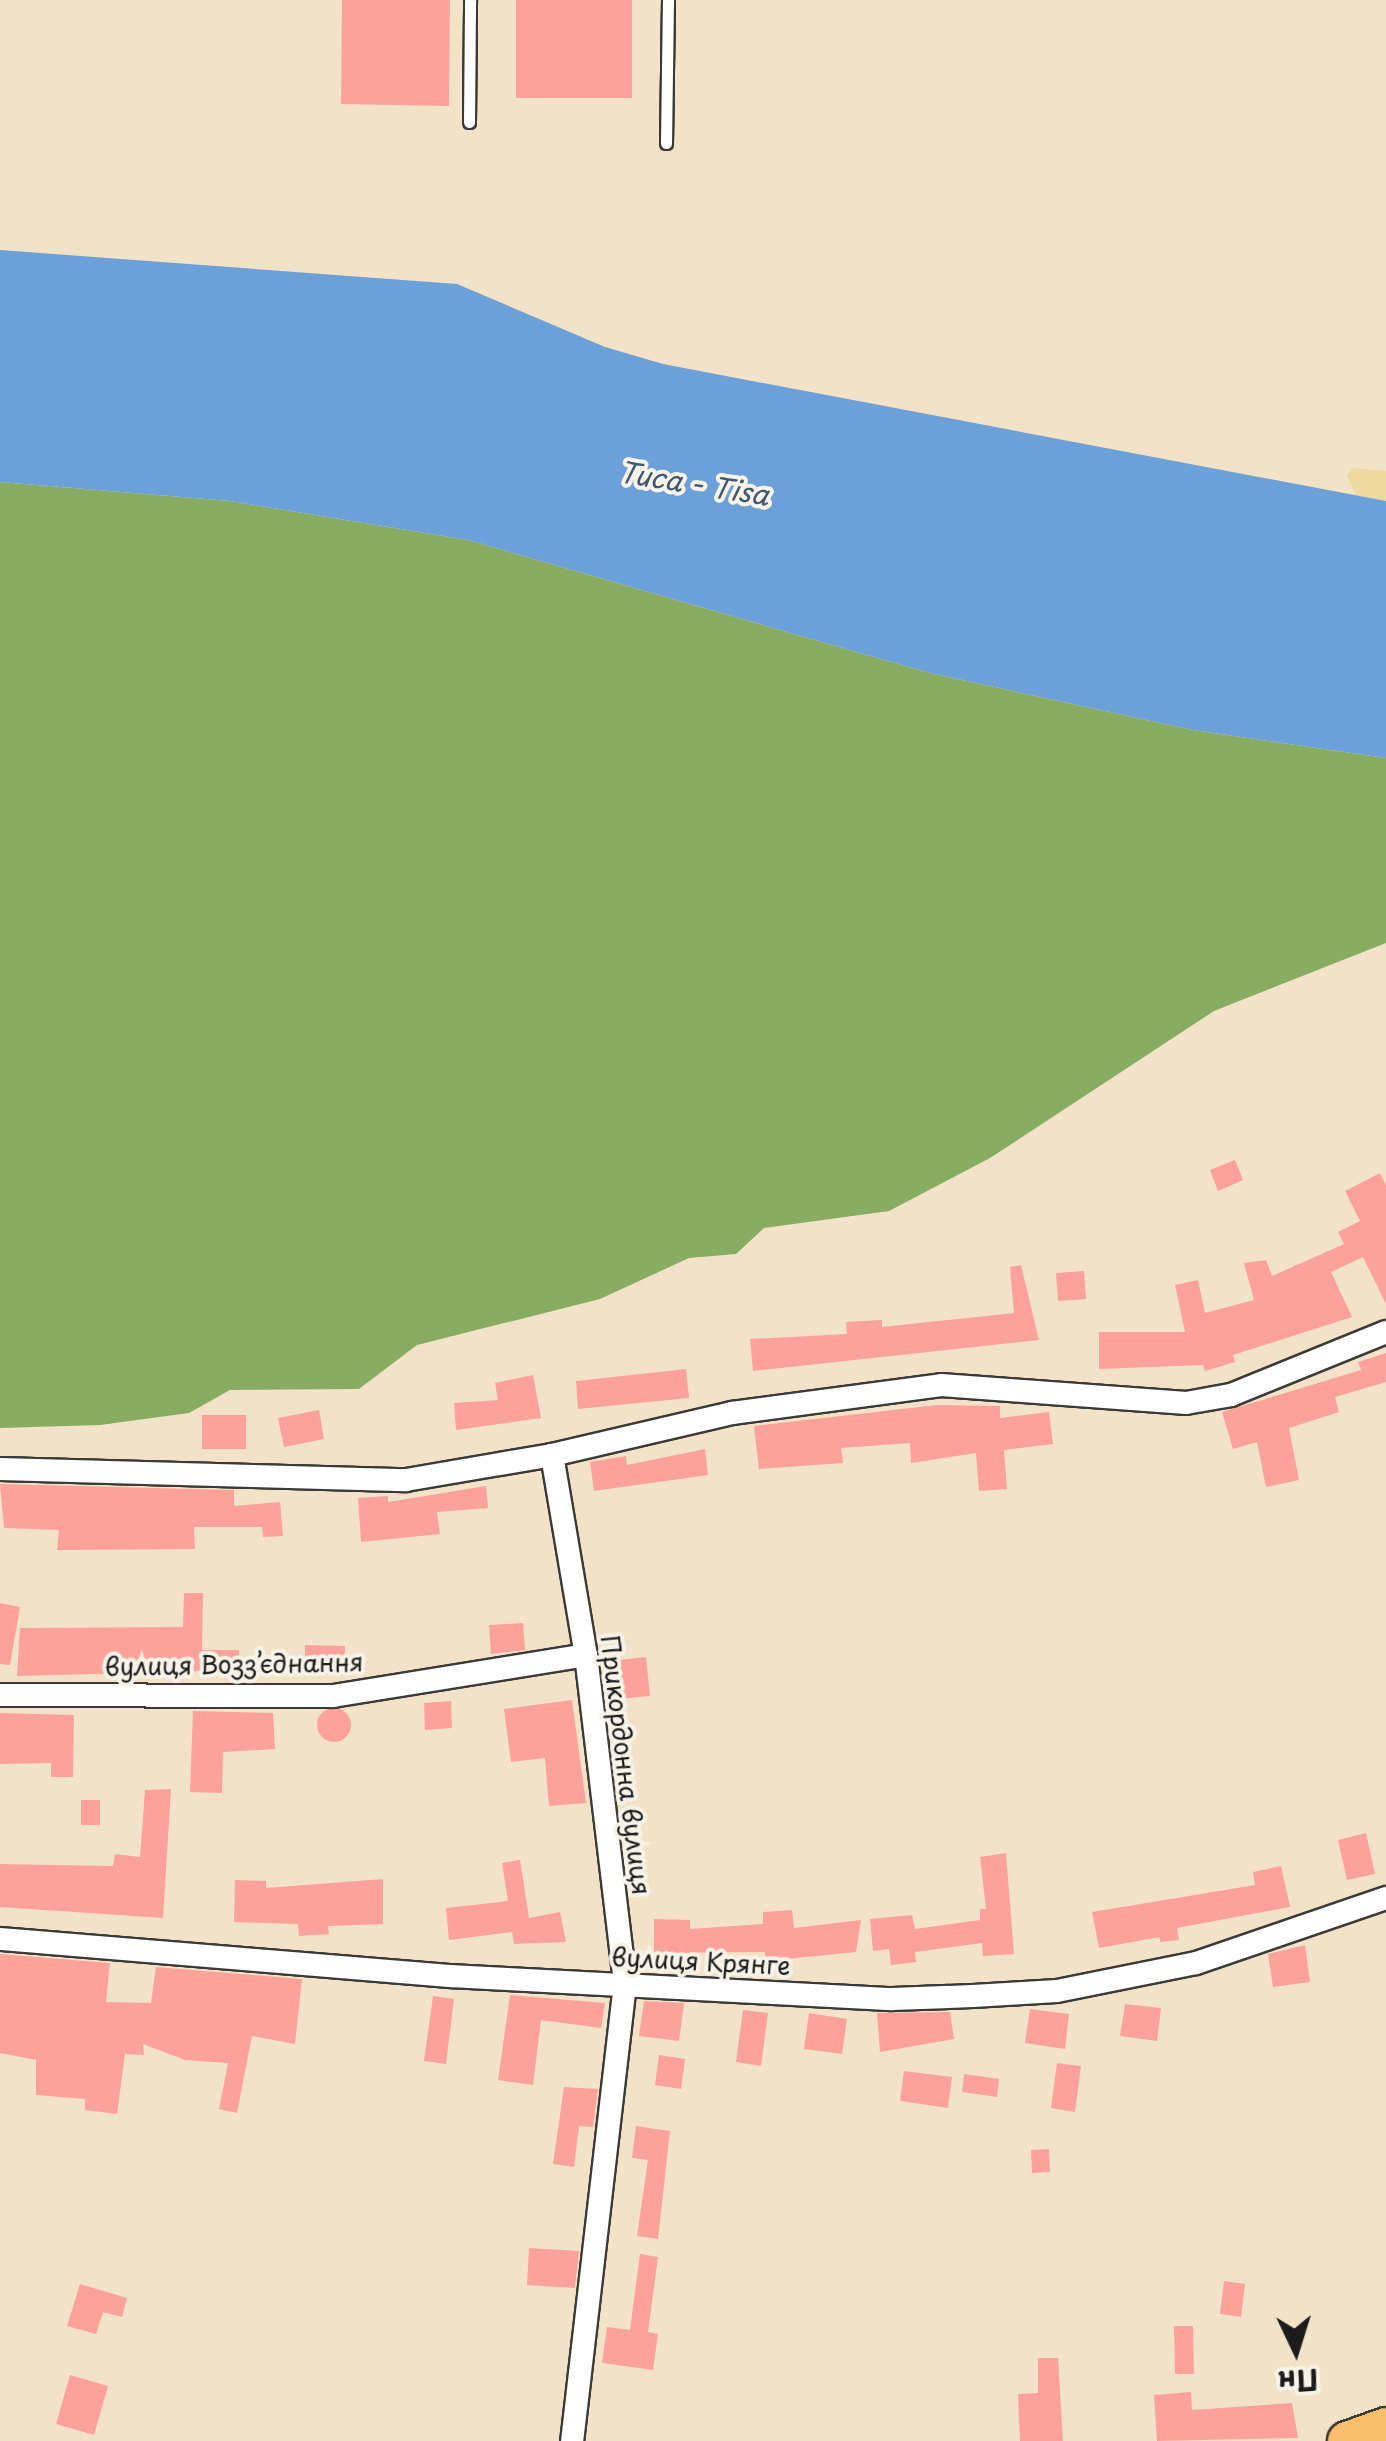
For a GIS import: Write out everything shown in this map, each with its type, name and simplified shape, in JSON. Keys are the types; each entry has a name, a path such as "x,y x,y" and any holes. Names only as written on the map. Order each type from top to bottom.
{"main road":[{"path":"1347,2441 1386,2427"}],"street":[{"path":"0,1469 406,1480 552,1455 732,1412 941,1385 1186,1402 1232,1396 1386,1332"},
{"name":"Прикордонна вулиця","path":"552,1455 586,1655 625,1984 572,2441"},
{"name":"вулиця Воззʼєднання","path":"0,1695 334,1696 586,1655"},
{"name":"вулиця Крянге","path":"0,1938 450,1976 892,1998 1057,1990 1196,1962 1386,1898"}],"lane":[{"path":"469,122 470,0"},
{"path":"666,143 668,0"}],"green space":[{"path":"0,482 230,501 468,540 930,673 1193,730 1386,758 1386,943 1214,1011 990,1158 889,1211 764,1228 736,1254 689,1258 600,1299 417,1345 359,1389 230,1390 189,1413 100,1425 0,1428"}],"sand":[{"path":"1352,468 1386,471 1386,501 1356,495 1347,476"}],"water":[{"name":"Тиса - Tisa","path":"0,250 457,284 605,347 663,364 1386,501 1386,758 1193,730 930,673 468,540 230,501 0,482"}],"building":[{"path":"342,0 450,0 449,106 341,104"},
{"path":"516,0 632,0 632,98 516,98"},
{"path":"1235,1160 1243,1180 1218,1191 1210,1170"},
{"path":"1380,1173 1386,1185 1386,1304 1363,1257 1331,1272 1352,1317 1233,1355 1235,1362 1205,1371 1203,1365 1099,1369 1099,1332 1185,1332 1175,1285 1198,1280 1205,1313 1254,1300 1244,1263 1266,1260 1272,1276 1344,1244 1338,1232 1360,1221 1345,1191"},
{"path":"1021,1265 1039,1340 753,1371 750,1339 847,1334 846,1322 882,1320 882,1327 1014,1313 1010,1267"},
{"path":"1084,1271 1086,1299 1058,1301 1056,1273"},
{"path":"1386,1353 1386,1382 1335,1397 1339,1412 1289,1428 1299,1480 1266,1487 1257,1442 1233,1449 1222,1412 1361,1370 1358,1362"},
{"path":"686,1369 689,1398 578,1409 576,1381"},
{"path":"533,1375 541,1418 456,1430 454,1403 498,1400 495,1383"},
{"path":"937,1405 1000,1406 1000,1418 1049,1412 1053,1444 1004,1450 1007,1489 979,1491 976,1453 911,1463 910,1443 841,1448 843,1463 759,1469 754,1426"},
{"path":"319,1410 324,1439 284,1447 278,1418"},
{"path":"202,1415 246,1415 246,1449 202,1449"},
{"path":"705,1449 708,1475 594,1491 590,1462 626,1456 627,1465"},
{"path":"0,1484 234,1490 234,1506 280,1502 283,1536 263,1537 262,1527 194,1527 195,1549 57,1550 59,1530 4,1528"},
{"path":"486,1486 488,1508 437,1512 440,1534 361,1542 358,1498 388,1496 388,1502"},
{"path":"184,1593 203,1593 202,1650 239,1650 240,1670 17,1676 20,1628 183,1627"},
{"path":"0,1603 20,1607 10,1665 0,1664"},
{"path":"523,1623 525,1650 491,1654 489,1625"},
{"path":"305,1645 345,1646 344,1675 305,1674"},
{"path":"646,1657 650,1696 606,1700 602,1662"},
{"path":"572,1700 586,1803 549,1806 545,1758 511,1762 504,1709"},
{"path":"451,1701 452,1728 425,1730 424,1703"},
{"path":"334,1708 346,1713 351,1725 346,1737 334,1742 322,1737 317,1725 322,1713"},
{"path":"193,1711 273,1713 275,1749 223,1752 222,1793 190,1792"},
{"path":"0,1713 74,1715 73,1777 51,1777 51,1763 0,1764"},
{"path":"171,1789 163,1918 0,1907 0,1864 113,1866 115,1854 140,1857 145,1790"},
{"path":"81,1800 100,1800 100,1825 81,1825"},
{"path":"1366,1833 1375,1874 1347,1880 1338,1840"},
{"path":"1006,1853 1014,1954 983,1956 982,1943 915,1952 916,1962 891,1965 889,1949 873,1951 870,1919 912,1915 915,1929 980,1920 980,1909 986,1909 980,1857"},
{"path":"520,1860 529,1918 560,1912 566,1942 514,1944 512,1932 449,1940 446,1908 508,1901 502,1863"},
{"path":"1281,1866 1290,1907 1177,1928 1179,1940 1160,1942 1160,1937 1099,1948 1092,1912 1255,1885 1253,1872"},
{"path":"383,1879 383,1924 328,1926 329,1934 299,1936 298,1924 234,1922 235,1880 266,1881 266,1888"},
{"path":"792,1910 794,1928 861,1920 856,1952 766,1961 765,1952 654,1953 654,1919 690,1920 690,1929 763,1924 763,1912"},
{"path":"1305,1945 1310,1982 1273,1987 1268,1954"},
{"path":"0,1954 110,1963 106,2002 151,2003 156,1967 302,1979 295,2044 252,2036 237,2113 219,2109 228,2063 185,2060 143,2044 144,2055 125,2054 117,2114 85,2110 85,2099 36,2095 36,2060 0,2053"},
{"path":"510,1995 605,2003 601,2028 541,2020 533,2085 498,2080"},
{"path":"433,1996 454,1999 446,2064 424,2061"},
{"path":"644,2001 684,2003 679,2041 639,2036"},
{"path":"1125,2004 1161,2008 1157,2041 1120,2036"},
{"path":"1030,2009 1069,2014 1065,2049 1025,2043"},
{"path":"743,2010 768,2013 761,2066 736,2062"},
{"path":"950,2012 954,2039 880,2052 877,2013"},
{"path":"809,2013 847,2019 842,2054 804,2049"},
{"path":"659,2055 685,2059 681,2089 655,2085"},
{"path":"1057,2063 1081,2066 1075,2112 1051,2108"},
{"path":"904,2071 952,2077 948,2108 900,2101"},
{"path":"964,2074 999,2079 997,2097 962,2092"},
{"path":"564,2087 598,2089 593,2127 579,2126 574,2167 553,2164"},
{"path":"636,2126 670,2131 658,2239 637,2236 648,2160 632,2158"},
{"path":"1049,2149 1050,2172 1032,2173 1031,2150"},
{"path":"529,2248 579,2251 575,2288 527,2285"},
{"path":"640,2254 658,2257 648,2332 658,2334 653,2370 602,2363 607,2327 630,2330"},
{"path":"1224,2281 1245,2284 1241,2317 1220,2314"},
{"path":"80,2284 127,2298 122,2317 103,2312 96,2334 67,2326"},
{"path":"1174,2326 1193,2326 1194,2374 1175,2374"},
{"path":"1038,2358 1058,2358 1063,2441 1020,2441 1018,2394 1038,2393"},
{"path":"70,2375 108,2386 94,2435 56,2424"},
{"path":"1191,2392 1192,2410 1292,2403 1298,2438 1157,2441 1154,2395"}]}
